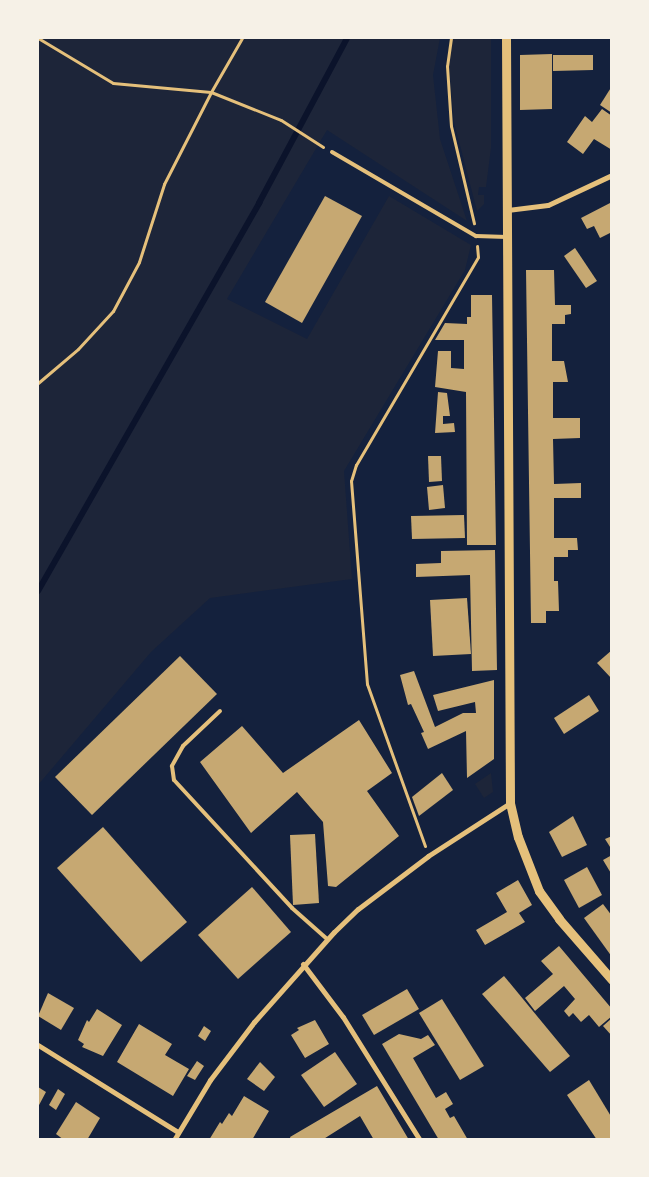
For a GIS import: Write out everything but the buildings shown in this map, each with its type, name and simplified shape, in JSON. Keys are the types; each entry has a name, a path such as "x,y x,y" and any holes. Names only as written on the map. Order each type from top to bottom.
{"street":[{"path":"506,38 510,802 518,837 539,891 559,919 612,980"},
{"path":"508,210 548,205 612,175"},
{"path":"174,1140 216,1073 303,964 358,909 428,856 510,802"},
{"path":"303,964 343,1017 420,1140"},
{"path":"38,1045 178,1132"}],"lane":[{"path":"332,152 476,236 507,237"},
{"path":"220,711 183,746 172,766 174,780 292,908 328,940"}],"path":[{"path":"38,38 113,83 211,92 281,120 332,152"},
{"path":"38,384 78,349 113,311 139,262 164,184 211,92 242,38"},
{"path":"428,856 367,684 351,481 356,465 478,257 476,236 452,126 447,66 451,38"}],"shaded area":[{"path":"38,38 440,38 433,75 440,139 467,221 327,130 227,299 307,339 389,196 471,245 465,270 344,471 352,579 210,598 151,652 38,785"},
{"path":"453,38 491,38 491,148 486,187 479,187 478,195 484,195 484,204 477,211 454,122 449,66"},
{"path":"491,773 493,792 484,798 475,784"}],"waterway":[{"path":"38,591 259,203 347,38"}]}
